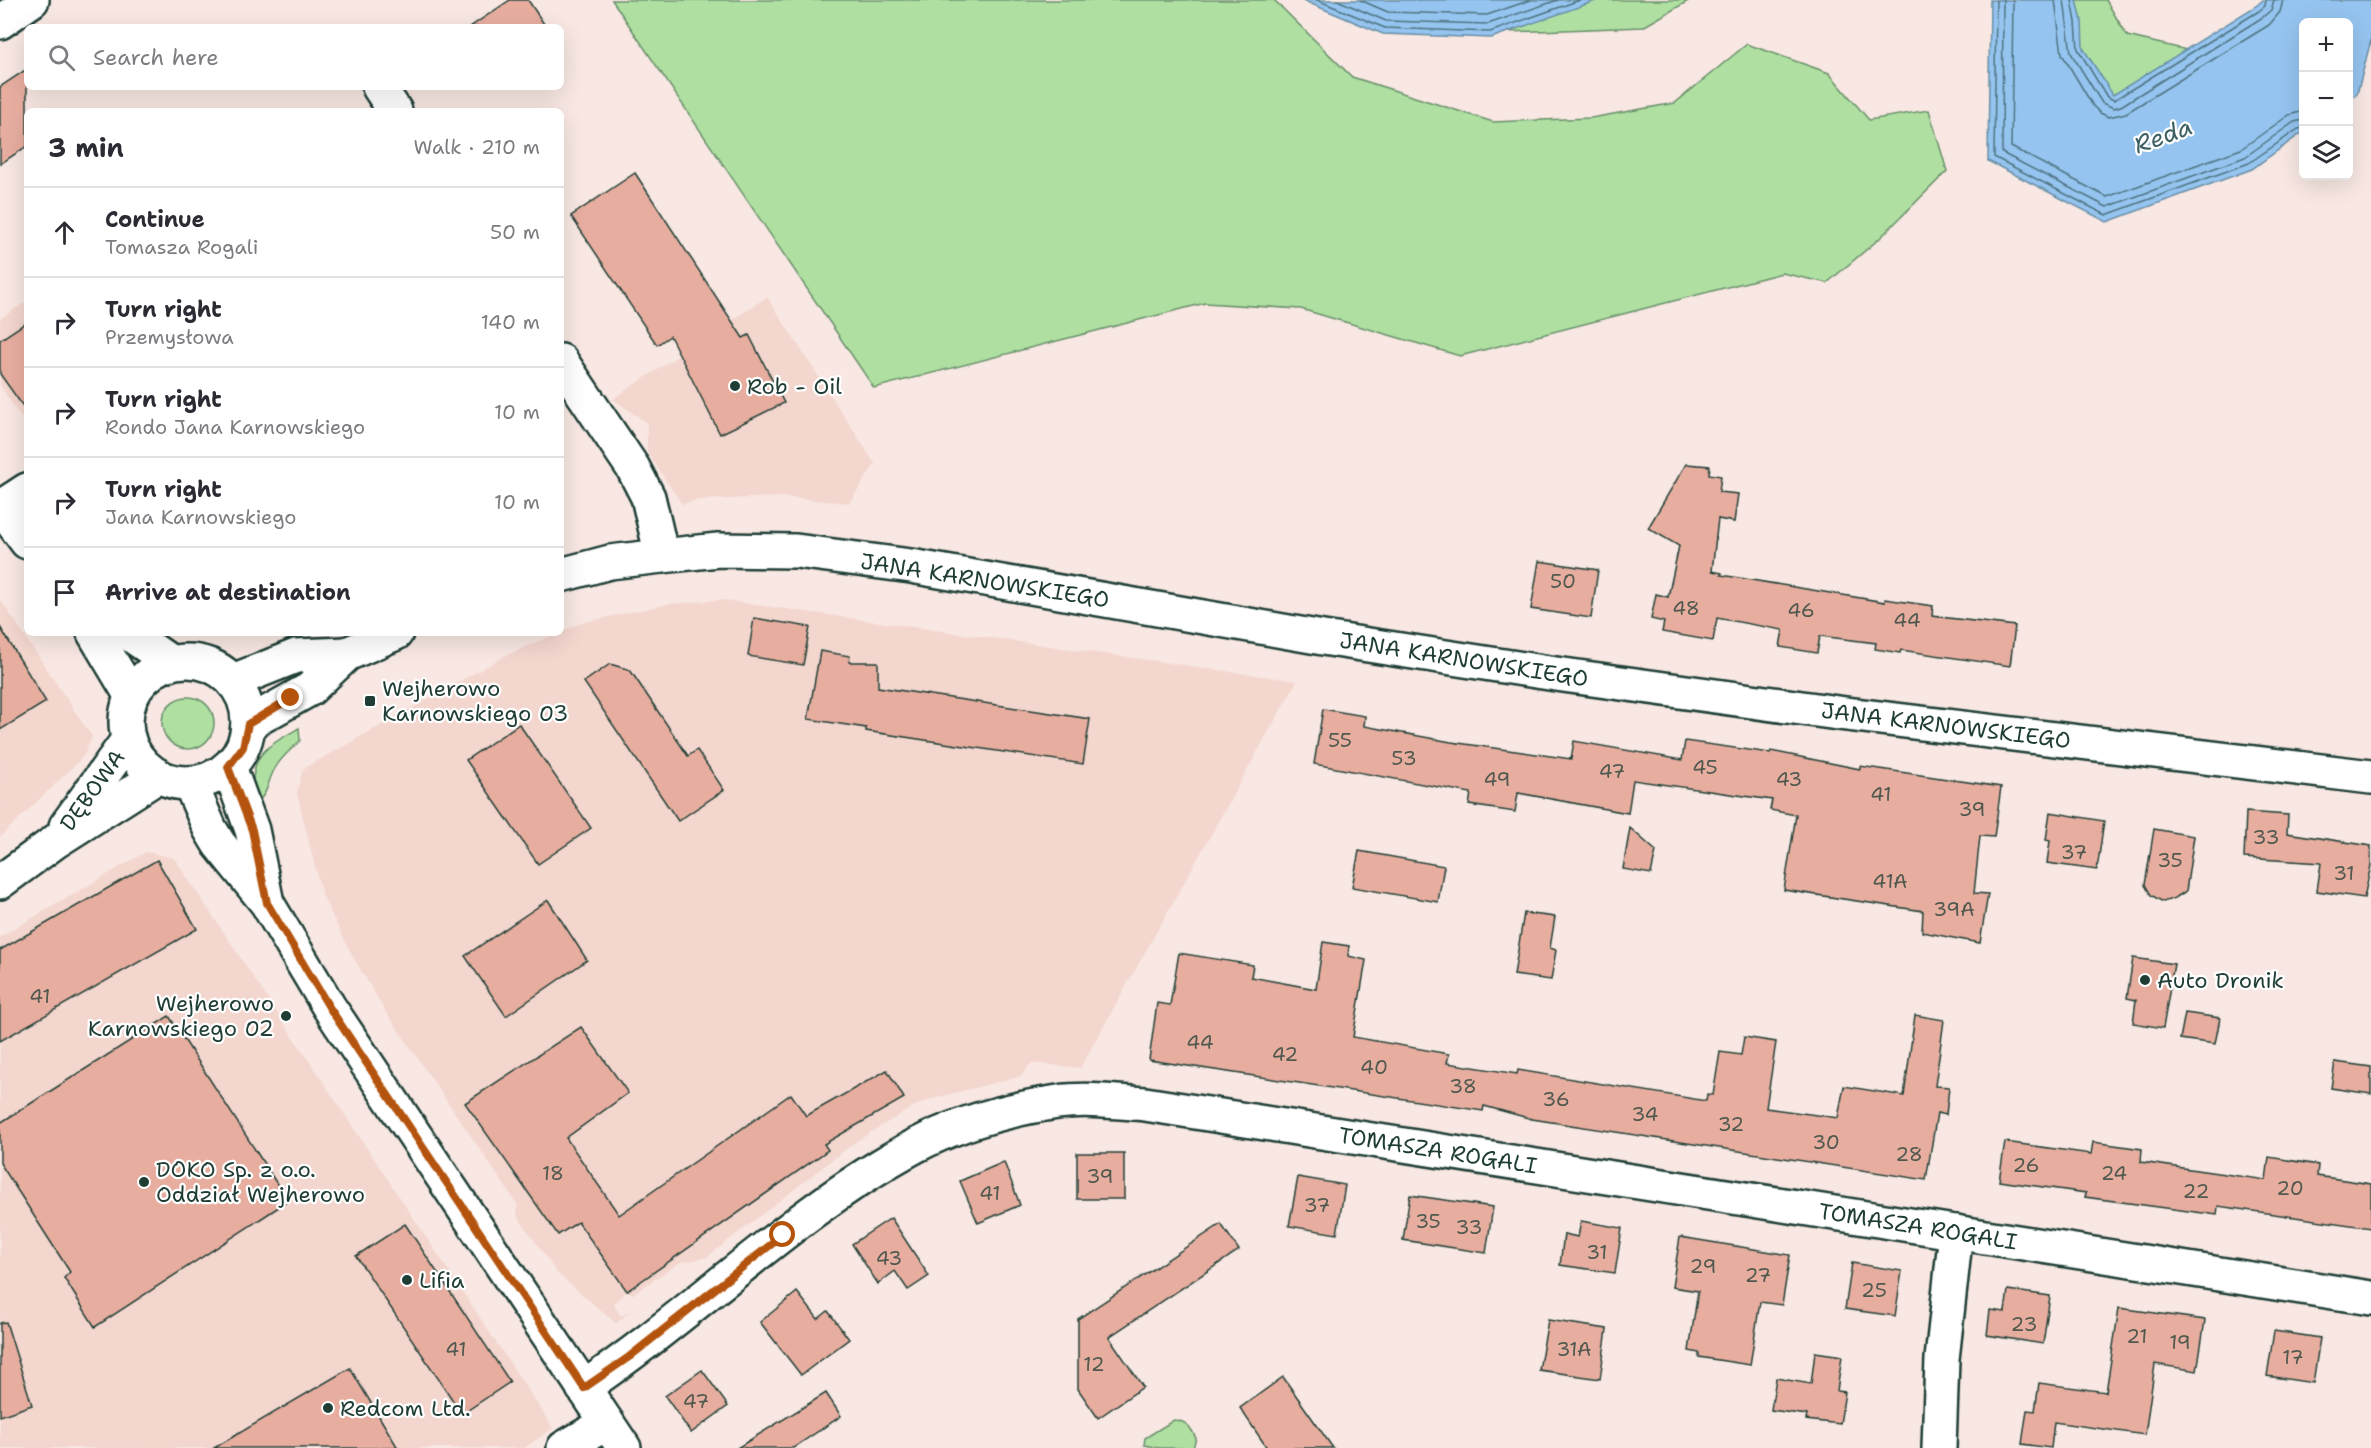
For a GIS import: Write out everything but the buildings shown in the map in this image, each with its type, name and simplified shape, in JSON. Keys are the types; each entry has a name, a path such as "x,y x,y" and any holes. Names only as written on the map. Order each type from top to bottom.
{"street":[{"path":"381,90 393,108"},
{"path":"564,371 571,395 633,468 648,496 662,556"},
{"path":"24,492 0,507 24,538"},
{"name":"JANA KARNOWSKIEGO","path":"564,574 610,562 718,550 796,551 911,566 1323,638 1556,674 1849,714 2371,777"},
{"path":"96,636 131,695"},
{"path":"132,636 170,662"},
{"path":"248,724 310,689 347,654 389,636"},
{"path":"233,681 296,656 347,654"},
{"path":"192,660 214,667 233,681 245,701 248,724 243,747 228,767 211,778 190,783 174,782 158,776 139,761 128,740 125,717 131,695 147,675 170,662 192,660"},
{"name":"DĘBOWA","path":"56,841 128,740"},
{"path":"228,767 252,830 267,903"},
{"name":"DĘBOWA","path":"0,882 56,841 158,776"},
{"path":"190,783 219,844 267,903 329,1007 616,1435 564,1448"},
{"name":"TOMASZA ROGALI","path":"584,1388 629,1357 792,1228 859,1180 916,1146 962,1125 1060,1101 1145,1104 2371,1298"},
{"path":"1939,1448 1942,1359 1956,1232"}],"shaded area":[{"path":"767,297 875,464 849,503 781,497 699,500 682,504 647,452 647,423 613,399"},
{"path":"24,303 24,422 0,385 0,319"},
{"path":"0,599 92,737 85,753 76,764 0,837"},
{"path":"721,600 1297,681 1080,1068 1031,1063 1021,1076 931,1099 914,1106 855,1142 707,1257 679,1263 633,1294 627,1291 613,1304 621,1316 632,1310 616,1323 557,1273 517,1215 518,1205 384,1009 352,955 322,895 297,793 303,769 507,655 551,636 564,636 564,630 581,623 669,604"},
{"path":"146,852 174,858 553,1428 524,1448 0,1448 0,937"}],"green space":[{"path":"612,0 1274,0 1352,77 1493,122 1591,118 1675,103 1747,44 1829,73 1869,120 1929,110 1947,171 1880,238 1827,283 1782,273 1460,356 1301,309 1205,303 874,388"},
{"path":"1390,0 1690,0 1643,27 1480,33"},
{"path":"2012,0 2106,0 2127,36 2208,55 2273,0 2371,0 2371,44 2353,24 2353,18 2348,18 2335,4 2313,18 2299,18 2299,27 2113,147"},
{"path":"188,697 202,701 210,709 214,723 210,737 202,745 188,749 174,745 166,737 162,723 166,709 174,701"},
{"path":"299,728 300,741 279,762 265,793 255,803 254,775 260,756 275,742"},
{"path":"1174,1420 1185,1423 1192,1431 1196,1438 1193,1448 1159,1448 1144,1445 1145,1438"}],"water":[{"path":"1302,0 1598,0 1491,38 1383,34"},
{"name":"Reda","path":"1990,0 2077,0 2082,21 2083,48 2113,95 2263,0 2371,0 2371,40 2357,94 2353,97 2353,18 2299,18 2299,135 2252,169 2107,222 1988,161"}],"place":[{"name":"Rob - Oil","path":"735,386"},
{"name":"Wejherowo Karnowskiego 03","path":"370,701"},
{"name":"Auto Dronik","path":"2145,980"},
{"name":"Wejherowo Karnowskiego 02","path":"286,1016"},
{"name":"DOKO Sp. z o.o. Oddział Wejherowo","path":"144,1182"},
{"name":"Lifia","path":"407,1280"},
{"name":"Redcom Ltd.","path":"328,1408"}],"route":[{"path":"291,698 248,724 243,747 228,767 252,830 267,903 329,1007 584,1388 629,1357 783,1235"}]}
